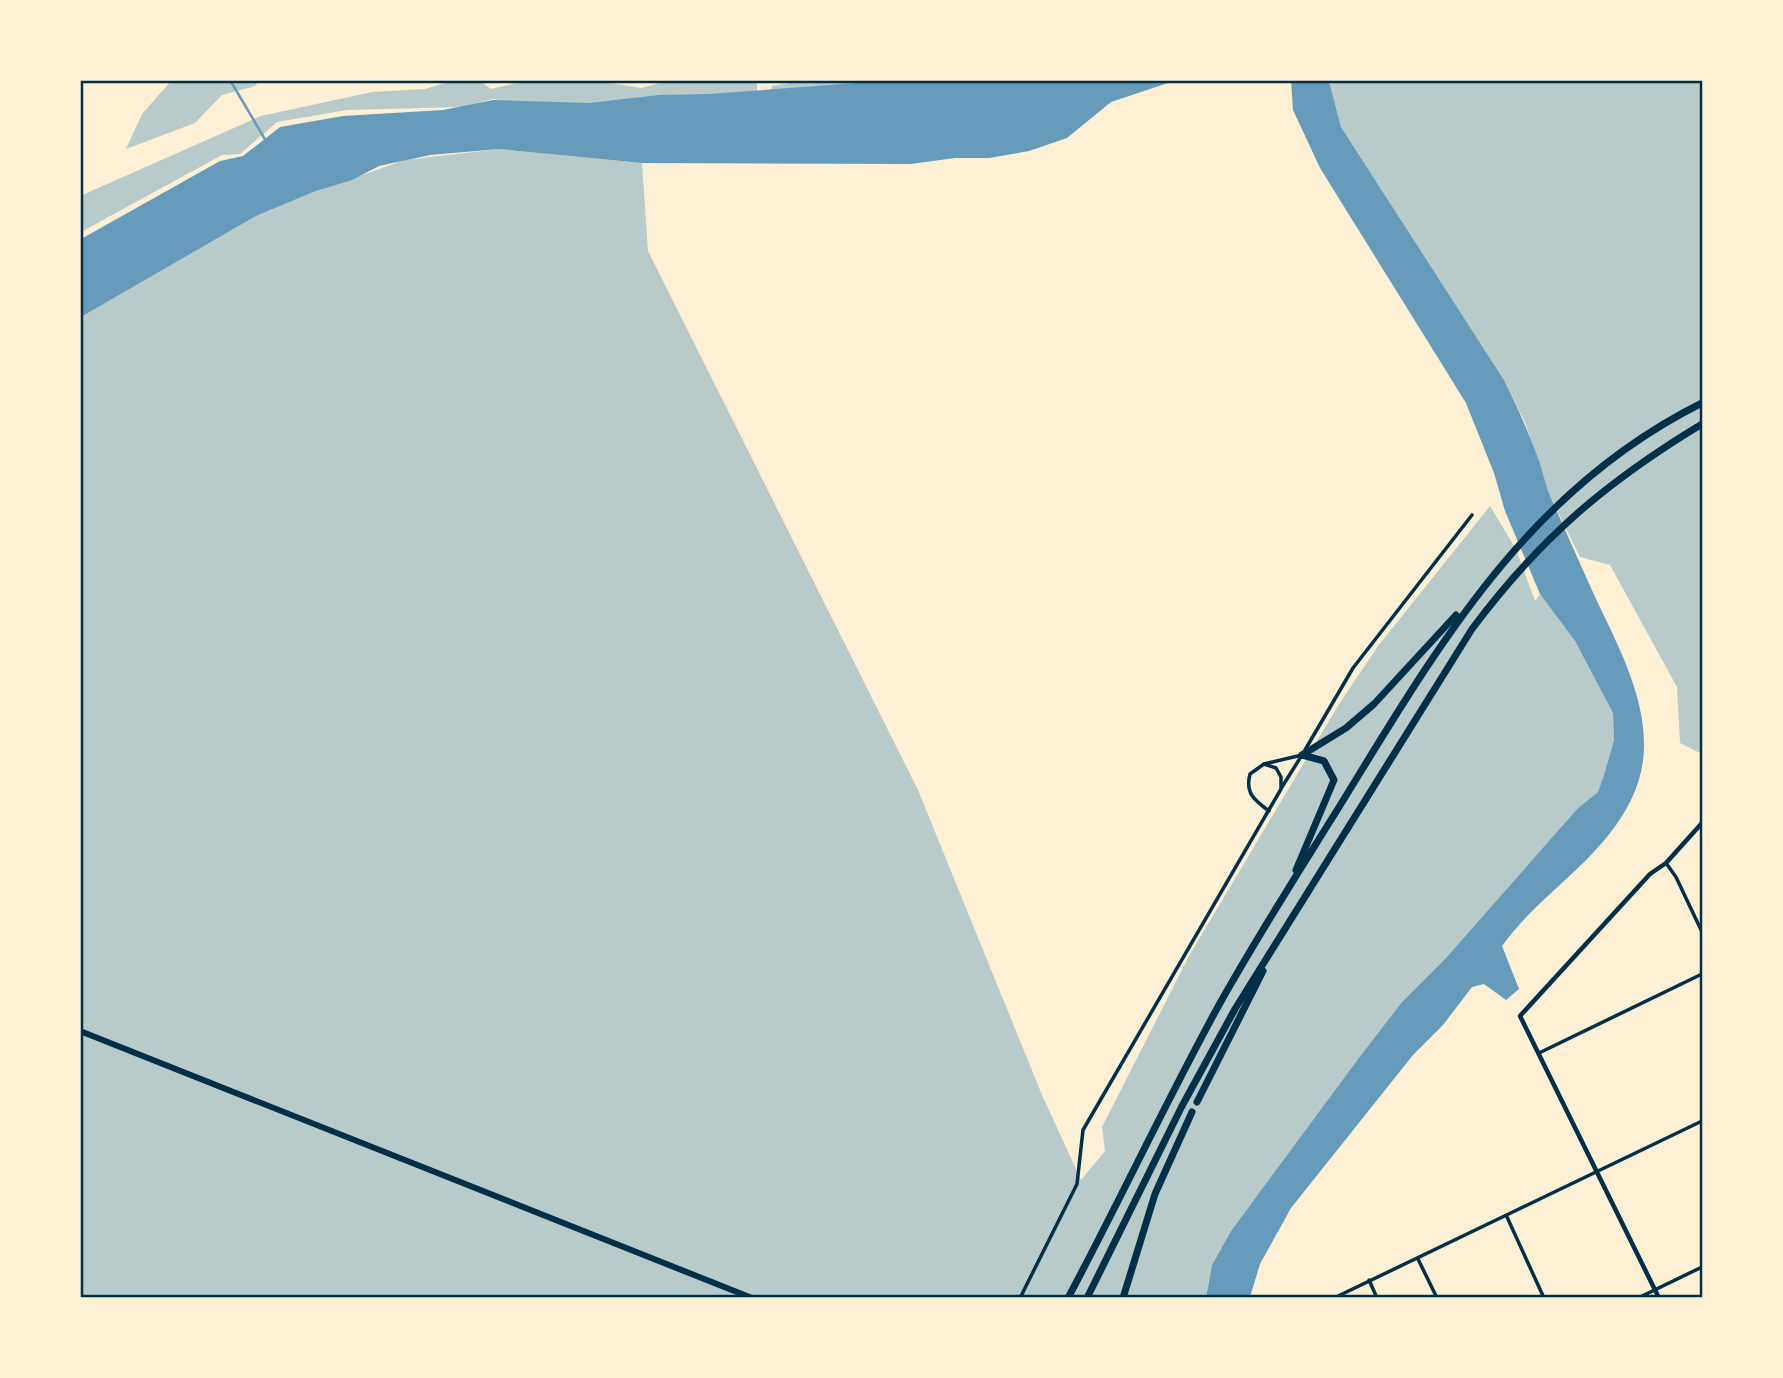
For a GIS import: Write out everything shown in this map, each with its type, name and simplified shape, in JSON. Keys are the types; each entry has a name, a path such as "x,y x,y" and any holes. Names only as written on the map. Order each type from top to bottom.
{"highway":[{"path":"1302,755 1346,728 1374,704 1557,506 1620,453 1703,403"},
{"path":"1087,1297 1182,1106 1235,1009 1455,653 1501,591 1564,523 1614,480 1703,424"},
{"path":"1068,1297 1203,1034 1283,897 1448,633 1477,593"},
{"path":"1283,897 1334,786 1333,774 1324,761 1302,755"},
{"path":"1197,1102 1288,923"},
{"path":"1124,1297 1155,1194 1192,1112"}],"main road":[{"path":"80,1031 752,1297"}],"street":[{"path":"1020,1297 1077,1184 1083,1130 1353,668 1472,515"},
{"path":"1269,811 1254,800 1248,784 1251,774 1264,764 1302,755"},
{"path":"1264,764 1276,768 1281,777 1281,789"},
{"path":"1659,1297 1520,1016 1650,874 1666,863 1703,823"},
{"path":"1666,863 1676,877 1703,932"},
{"path":"1539,1053 1703,974"},
{"path":"1334,1297 1703,1121"},
{"path":"1507,1216 1544,1297"},
{"path":"1418,1258 1437,1297"},
{"path":"1638,1297 1703,1267"},
{"path":"1369,1280 1377,1297"}],"shaded area":[{"path":"172,80 259,81 255,86 222,95 195,123 126,149 142,114"},
{"path":"455,80 480,81 491,89 530,80 600,81 641,88 667,81 757,81 757,93 646,97 556,108 493,99 461,107 347,110 277,122 240,154 222,155 81,232 80,196 261,116 372,92 425,89"},
{"path":"802,81 904,81 770,95 772,86"},
{"path":"1329,81 1702,81 1702,754 1680,743 1677,687 1610,565 1580,557 1549,494 1525,422 1504,380 1341,127"},
{"path":"499,149 642,163 648,251 918,790 1042,1095 1081,1180 1105,1151 1102,1127 1189,956 1339,704 1378,646 1490,506 1516,549 1535,601 1540,594 1575,641 1613,713 1614,740 1598,792 1578,808 1446,958 1402,1002 1231,1231 1212,1265 1206,1297 81,1297 81,317 256,216 316,191 405,160"}],"water":[{"path":"896,80 1174,81 1111,102 1067,138 1029,151 989,158 955,158 911,164 642,163 499,149 430,155 379,166 352,180 316,191 256,216 81,317 81,239 220,161 243,156 280,127 343,116 443,110 493,100 589,103 659,95 709,94"},
{"path":"1291,81 1329,81 1341,127 1504,380 1540,463 1551,498 1629,671 1643,723 1644,748 1640,774 1631,800 1618,822 1604,841 1534,909 1502,946 1519,989 1506,1000 1484,984 1472,987 1443,1025 1413,1055 1291,1208 1260,1264 1250,1297 1206,1298 1212,1265 1231,1231 1402,1002 1446,958 1578,808 1598,792 1614,740 1613,713 1575,641 1540,594 1505,511 1494,473 1466,403 1320,168 1293,110"}],"waterway":[{"path":"230,80 266,141"}]}
